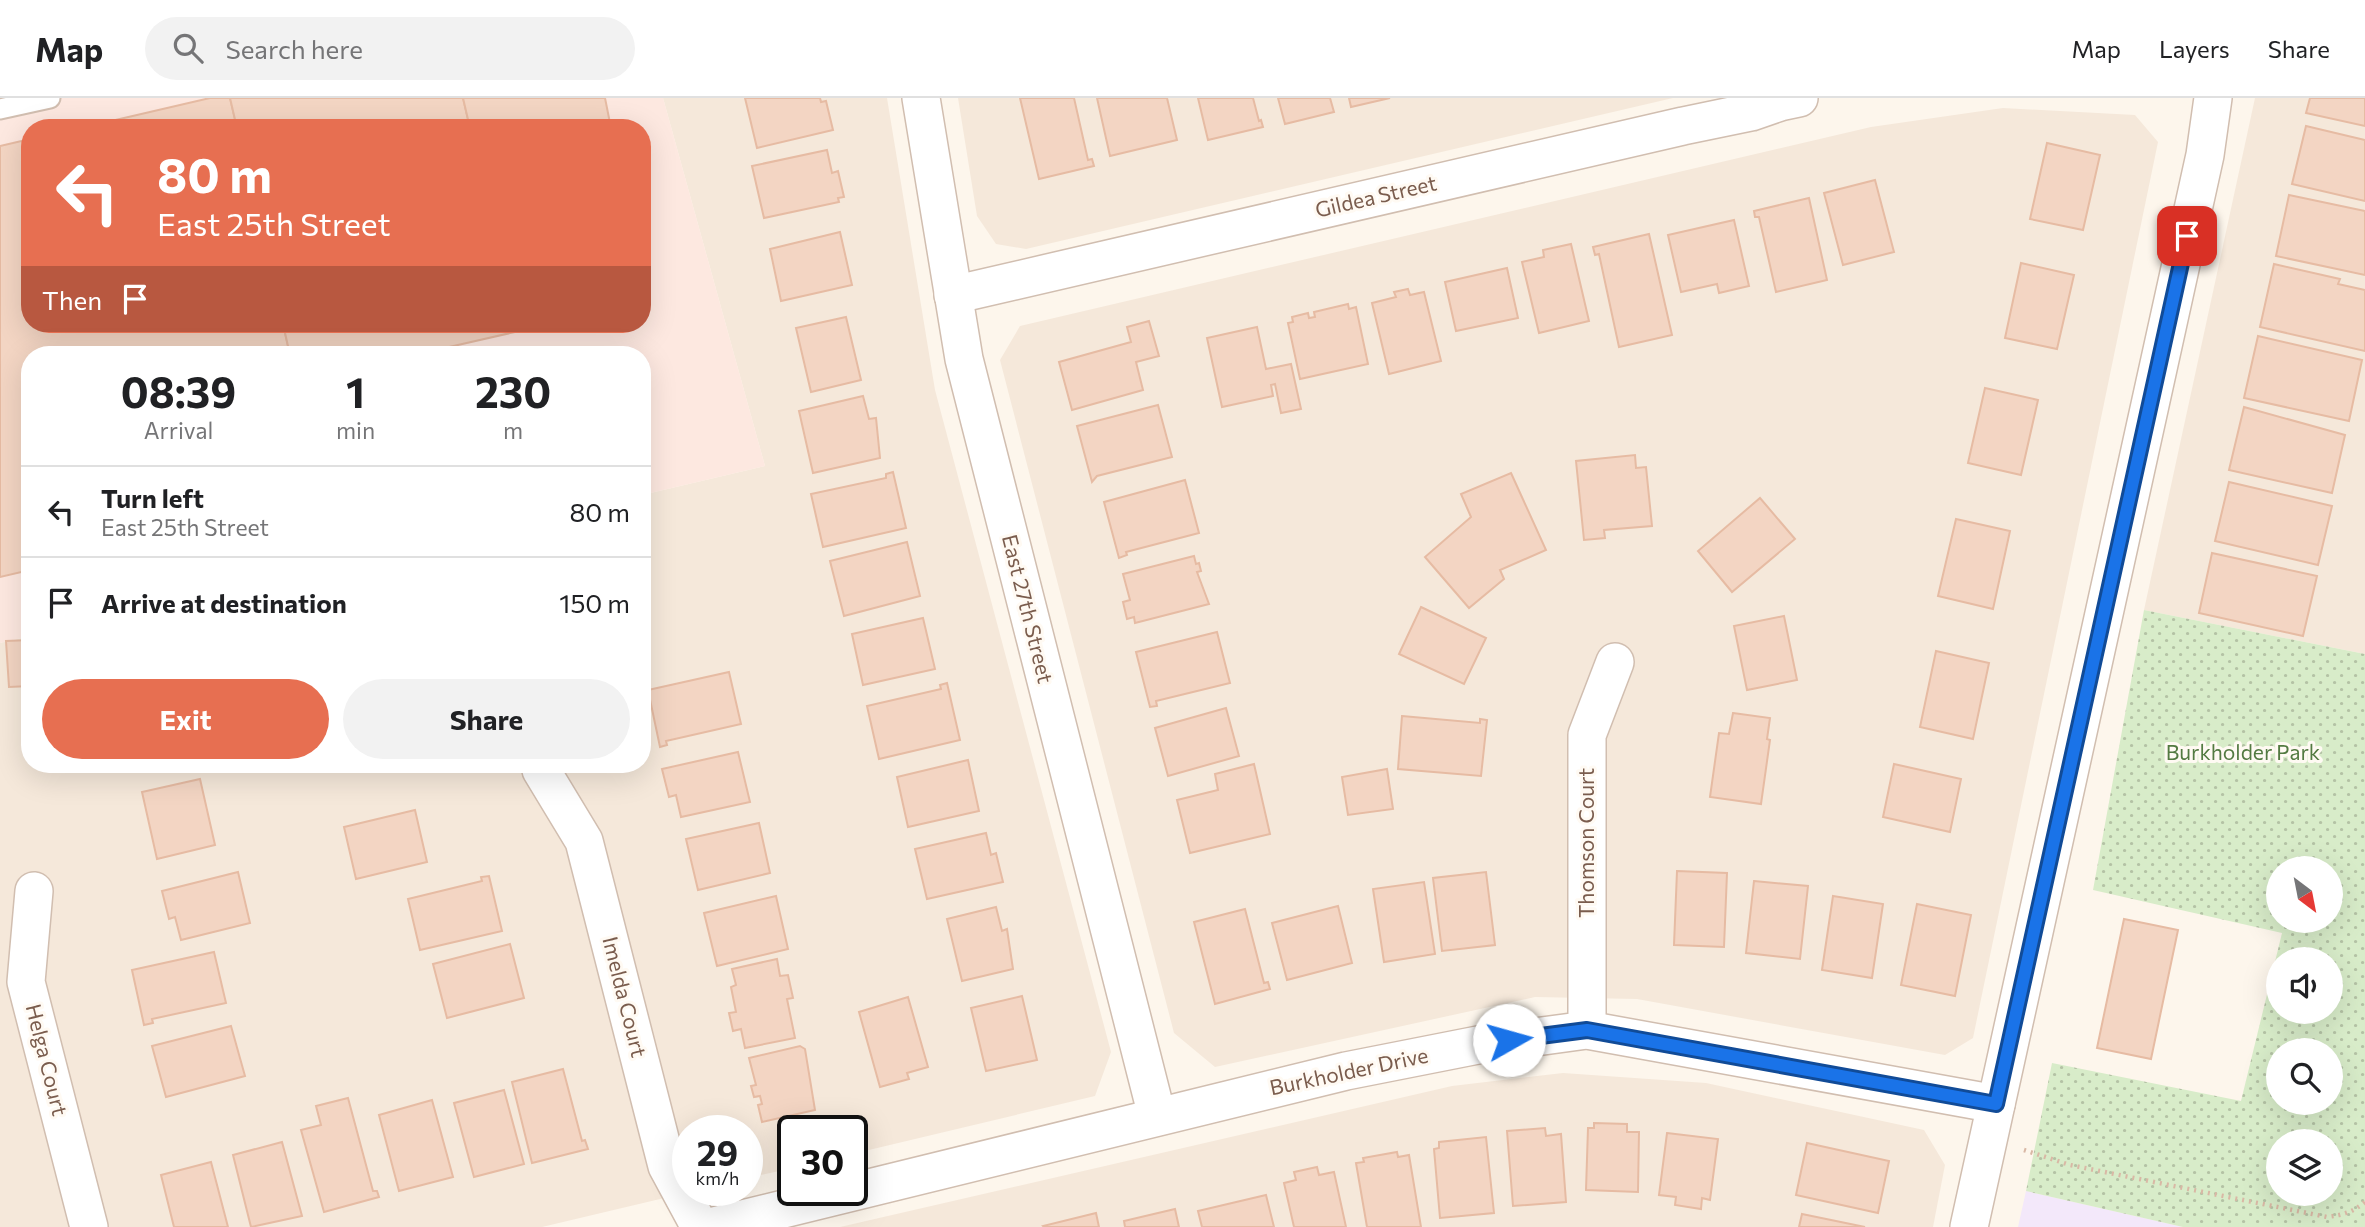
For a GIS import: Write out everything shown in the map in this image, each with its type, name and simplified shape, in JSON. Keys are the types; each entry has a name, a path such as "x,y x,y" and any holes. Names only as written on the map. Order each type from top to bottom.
{"street":[{"name":"East 27th Street","path":"921,98 967,372 1157,1116"},
{"name":"Gildea Street","path":"953,295 1683,125 1751,112 1800,98"},
{"path":"1969,1227 2205,155 2213,98"},
{"name":"Thomson Court","path":"1587,1030 1587,735 1615,662"},
{"name":"Imelda Court","path":"543,773 584,841 667,1166 700,1227"},
{"name":"Helga Court","path":"34,891 26,982 89,1227"},
{"name":"Burkholder Drive","path":"710,1227 1346,1071 1483,1044 1587,1030 1993,1121"}],"lane":[{"path":"0,109 50,98"}],"path":[{"path":"1993,1121 2070,1164 2327,1217 2342,1216 2365,1202"}],"shaded area":[{"path":"0,98 663,98 765,466 651,493 651,346 21,346 21,638 0,643"},
{"path":"663,98 887,98 935,390 1111,1052 1095,1096 868,1150 868,1115 777,1115 777,1171 763,1175 763,1115 672,1115 672,1196 542,1227 0,1227 0,643 21,638 21,773 651,773 651,493 765,466"},
{"path":"958,98 1673,98 1026,249 996,244 977,216"},
{"path":"2255,98 2365,98 2365,654 2144,610"},
{"path":"2003,108 2135,115 2158,142 1973,1038 1945,1055 1637,999 1535,997 1215,1067 1174,1033 1000,360 1020,326 1871,127"},
{"path":"1563,1073 1706,1083 1924,1130 1945,1165 1933,1227 840,1227 1452,1086"},
{"path":"2026,1191 2183,1227 2018,1227"}],"green space":[{"name":"Burkholder Park","path":"2144,610 2365,654 2365,1227 2183,1227 2026,1191 2052,1063 2241,1101 2266,999 2266,1024 2343,1024 2343,947 2279,947 2282,933 2343,933 2343,856 2266,856 2266,929 2093,890"}],"building":[{"path":"210,98 230,98 235,119 120,119"},
{"path":"230,98 463,98 468,119 235,119"},
{"path":"463,98 605,98 609,119 468,119"},
{"path":"745,98 820,98 821,102 826,101 833,130 757,148"},
{"path":"1020,98 1074,98 1088,160 1092,159 1094,166 1039,179"},
{"path":"1097,98 1167,98 1177,140 1110,156"},
{"path":"1198,98 1253,98 1263,127 1208,140"},
{"path":"1278,98 1330,98 1334,112 1285,124"},
{"path":"1349,98 1390,98 1351,107"},
{"path":"2310,98 2365,98 2365,126 2306,113"},
{"path":"2306,126 2365,140 2365,201 2292,184"},
{"path":"21,141 21,333 285,333 288,346 21,346 21,572 0,577 0,146"},
{"path":"2047,143 2100,155 2083,230 2030,219"},
{"path":"827,150 832,173 838,171 844,197 838,198 839,202 764,218 752,166"},
{"path":"1875,180 1894,252 1843,265 1824,193"},
{"path":"2289,195 2365,211 2365,275 2276,256"},
{"path":"1809,198 1827,280 1776,292 1759,217 1755,217 1754,211"},
{"path":"1734,220 1749,286 1719,293 1717,284 1681,292 1668,235"},
{"path":"840,232 852,285 781,301 770,249"},
{"path":"1649,234 1672,335 1619,347 1599,254 1595,255 1593,247"},
{"path":"1571,244 1589,321 1539,333 1522,262 1544,257 1543,250"},
{"path":"2021,263 2074,275 2057,349 2005,338"},
{"path":"2274,264 2340,279 2338,284 2365,290 2365,351 2260,327"},
{"path":"1507,268 1518,318 1456,331 1445,282"},
{"path":"1408,289 1410,295 1424,292 1441,361 1389,374 1372,303 1396,297 1394,292"},
{"path":"1348,304 1349,309 1356,307 1368,364 1300,379 1288,323 1293,322 1292,317 1308,313 1309,318 1315,317 1314,312"},
{"path":"846,317 861,380 811,392 796,328"},
{"path":"1149,321 1159,356 1136,362 1143,390 1072,410 1059,362 1131,342 1127,327"},
{"path":"1257,327 1266,369 1291,364 1301,409 1281,413 1275,384 1271,385 1273,396 1222,407 1207,338"},
{"path":"285,333 511,333 453,346 288,346"},
{"path":"2258,336 2362,360 2349,421 2244,398"},
{"path":"1985,388 2038,400 2021,475 1968,463"},
{"path":"863,396 869,419 876,418 880,458 813,473 799,411"},
{"path":"1158,405 1172,457 1097,476 1092,482 1077,426"},
{"path":"2244,407 2345,435 2332,493 2229,470"},
{"path":"1635,455 1636,468 1646,467 1652,526 1604,530 1605,538 1584,540 1576,461"},
{"path":"893,472 906,528 823,547 811,494 886,478 886,474"},
{"path":"1511,473 1546,550 1500,570 1504,579 1469,608 1425,557 1471,517 1461,494"},
{"path":"1185,480 1199,533 1126,552 1127,555 1119,558 1104,502"},
{"path":"2229,482 2332,506 2318,565 2215,541"},
{"path":"1760,498 1795,539 1732,592 1698,551"},
{"path":"1956,519 2010,531 1993,609 1938,596"},
{"path":"907,542 920,596 844,616 830,561"},
{"path":"2212,553 2317,576 2303,636 2199,613"},
{"path":"1194,556 1196,564 1199,563 1201,571 1197,572 1209,604 1135,623 1134,617 1127,619 1123,602 1130,600 1123,574"},
{"path":"1421,607 1486,638 1464,684 1399,654"},
{"path":"1784,616 1797,680 1747,690 1734,626"},
{"path":"923,618 935,669 863,685 852,634"},
{"path":"1217,632 1230,683 1156,701 1157,706 1150,707 1136,652"},
{"path":"21,640 21,686 9,687 6,641"},
{"path":"1936,651 1989,663 1973,739 1920,727"},
{"path":"729,672 741,724 666,741 667,745 660,747 651,704 651,689"},
{"path":"947,683 960,740 879,759 867,706 941,689 940,685"},
{"path":"1226,708 1239,756 1168,776 1155,728"},
{"path":"1733,713 1770,718 1767,739 1770,740 1761,804 1710,797 1719,733 1729,734"},
{"path":"1402,716 1480,723 1480,719 1487,720 1481,776 1398,769"},
{"path":"738,752 750,802 681,817 676,795 669,797 662,769"},
{"path":"968,760 979,811 908,827 897,777"},
{"path":"1254,764 1270,834 1190,853 1177,800 1218,790 1215,774"},
{"path":"1894,764 1961,779 1950,832 1883,817"},
{"path":"1387,769 1393,809 1348,815 1342,777"},
{"path":"200,779 215,845 157,859 142,792"},
{"path":"415,810 427,862 356,879 344,827"},
{"path":"759,823 770,873 698,890 686,839"},
{"path":"986,833 991,855 996,853 1003,882 927,899 915,849"},
{"path":"1677,871 1727,873 1724,947 1674,945"},
{"path":"238,872 250,923 181,940 175,917 169,919 162,891"},
{"path":"1486,872 1495,945 1442,951 1433,878"},
{"path":"489,876 502,931 420,950 408,899 482,881 481,877"},
{"path":"1754,881 1808,886 1800,959 1746,953"},
{"path":"1424,882 1435,954 1384,962 1373,889"},
{"path":"776,896 788,949 717,966 704,913"},
{"path":"1833,896 1883,904 1872,978 1822,970"},
{"path":"1917,904 1971,915 1955,996 1901,985"},
{"path":"1338,906 1352,963 1287,980 1272,923"},
{"path":"996,907 1002,931 1007,929 1013,969 962,981 947,919"},
{"path":"1245,909 1264,983 1268,982 1270,989 1215,1004 1194,922"},
{"path":"2124,919 2178,930 2151,1059 2097,1048"},
{"path":"510,944 524,998 447,1018 433,964"},
{"path":"214,952 226,1003 152,1019 153,1023 144,1025 132,970"},
{"path":"777,959 780,976 788,975 793,998 787,999 795,1038 745,1048 741,1029 733,1031 729,1013 736,1012 731,987 736,985 732,969"},
{"path":"1022,996 1037,1060 986,1071 971,1008"},
{"path":"908,997 928,1067 907,1073 909,1079 880,1087 859,1012"},
{"path":"231,1026 245,1076 166,1097 152,1046"},
{"path":"800,1046 805,1049 815,1110 777,1115 777,1119 763,1122 758,1105 762,1104 760,1096 754,1097 751,1086 756,1085 749,1058"},
{"path":"563,1069 582,1141 585,1140 588,1149 532,1163 512,1082"},
{"path":"504,1090 524,1164 474,1177 454,1103"},
{"path":"348,1098 373,1191 377,1191 379,1197 324,1212 301,1130 321,1125 316,1106"},
{"path":"432,1100 453,1177 399,1191 379,1115"},
{"path":"1594,1123 1627,1124 1627,1132 1639,1132 1638,1192 1586,1190 1588,1128 1594,1128"},
{"path":"1545,1128 1546,1136 1561,1134 1566,1202 1513,1206 1507,1131"},
{"path":"1667,1133 1718,1139 1710,1200 1702,1198 1701,1209 1675,1205 1676,1197 1659,1195"},
{"path":"1486,1137 1494,1213 1440,1218 1434,1149 1439,1148 1439,1142"},
{"path":"282,1142 302,1216 251,1227 233,1155"},
{"path":"1807,1143 1889,1161 1878,1213 1796,1195"},
{"path":"1397,1152 1398,1157 1409,1155 1421,1227 1367,1227 1356,1163 1364,1162 1363,1158"},
{"path":"211,1162 228,1227 174,1227 161,1175"},
{"path":"1317,1167 1319,1175 1334,1172 1346,1227 1294,1227 1284,1183 1296,1180 1294,1172"},
{"path":"1266,1195 1274,1227 1202,1227 1198,1211"},
{"path":"1175,1209 1179,1227 1125,1227 1124,1221"},
{"path":"1096,1213 1099,1227 1043,1226"},
{"path":"1802,1214 1865,1227 1799,1227"}],"route":[{"path":"1509,1040 1587,1030 1996,1104 2187,236"}]}
